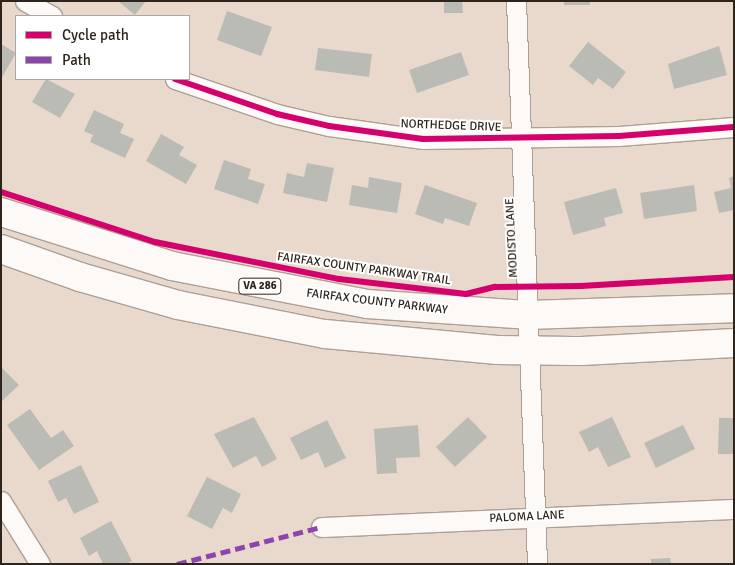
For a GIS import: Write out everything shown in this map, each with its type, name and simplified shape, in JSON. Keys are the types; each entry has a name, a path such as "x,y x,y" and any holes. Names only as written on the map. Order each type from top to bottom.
{"highway":[{"name":"FAIRFAX COUNTY PARKWAY","path":"1,212 122,253 270,288 367,304 527,315 734,308"},
{"path":"1,249 80,277 169,302 274,325 428,346 528,350 734,344"}],"street":[{"path":"25,1 50,15"},
{"name":"MODISTO LANE","path":"516,1 518,139 537,564"},
{"name":"NORTHEDGE DRIVE","path":"178,80 224,98 329,126 423,139 518,139 734,127"},
{"path":"1,501 40,564"},
{"name":"PALOMA LANE","path":"321,527 734,509"}],"building":[{"path":"118,1 146,1 135,15"},
{"path":"444,1 462,1 463,13 444,13"},
{"path":"564,1 590,1 590,5 564,5"},
{"path":"227,11 272,27 261,56 217,40"},
{"path":"588,42 626,72 613,89 598,78 593,85 569,66"},
{"path":"1,44 15,52 15,55 1,79"},
{"path":"719,46 727,75 674,89 668,64"},
{"path":"318,48 372,54 369,77 315,70"},
{"path":"461,52 469,75 417,93 409,70"},
{"path":"45,80 75,94 60,118 32,102"},
{"path":"94,110 124,124 120,133 134,139 125,158 90,142 93,135 84,131"},
{"path":"161,134 184,147 179,155 197,165 186,184 146,161"},
{"path":"224,160 251,169 248,179 265,184 258,204 214,189"},
{"path":"307,163 334,168 327,202 283,193 287,173 304,177"},
{"path":"734,176 734,210 719,213 714,192 731,188 729,178"},
{"path":"369,177 402,183 397,213 349,205 352,185 368,188"},
{"path":"425,185 477,203 469,226 445,218 443,224 415,214"},
{"path":"694,185 697,211 644,219 640,193"},
{"path":"616,188 623,213 604,218 606,226 573,235 564,202"},
{"path":"1,367 19,385 1,402"},
{"path":"30,409 51,438 63,430 74,446 39,470 7,425"},
{"path":"254,417 277,459 262,467 256,456 233,468 214,434"},
{"path":"468,417 487,437 455,467 436,447"},
{"path":"612,417 631,457 608,467 598,447 589,452 579,432"},
{"path":"719,418 734,418 734,454 718,454"},
{"path":"327,420 346,458 325,468 318,452 301,460 290,438"},
{"path":"418,425 420,457 396,458 397,473 377,474 374,429"},
{"path":"683,425 695,449 656,468 644,443"},
{"path":"81,465 99,502 74,514 66,498 58,502 48,481"},
{"path":"207,477 241,494 232,513 223,508 212,529 187,516"},
{"path":"111,521 132,561 126,564 103,564 97,551 89,556 80,538"},
{"path":"670,558 671,564 651,564 651,559"}],"marked path":[{"path":"177,564 321,527"}],"cycle path":[{"path":"178,80 277,114 329,126 423,139 619,136 734,127"},
{"name":"FAIRFAX COUNTY PARKWAY TRAIL","path":"1,192 155,242 339,279 466,294 495,287 581,286 734,277"}]}
